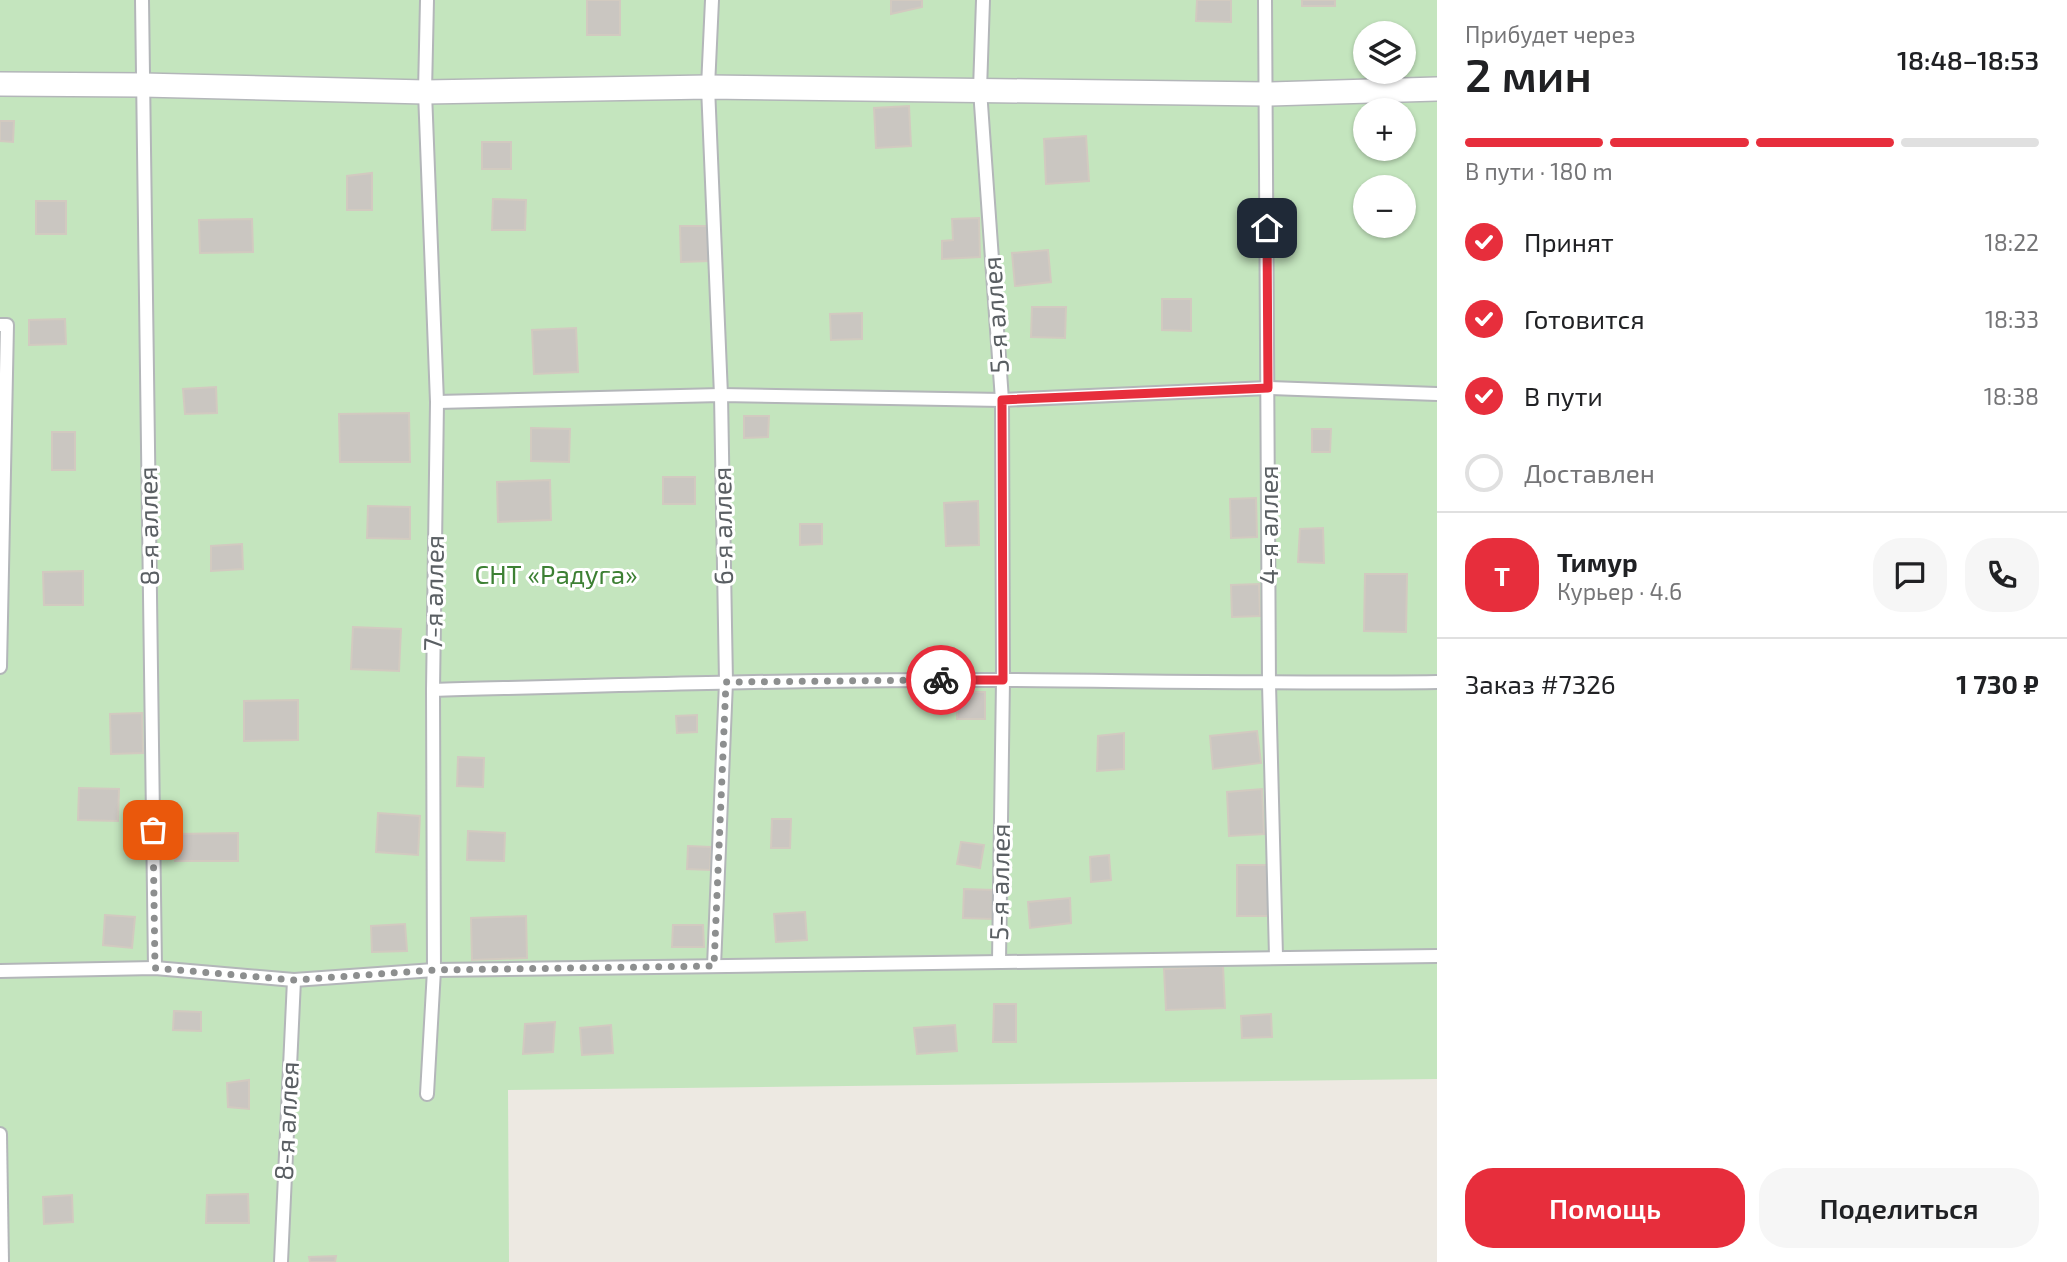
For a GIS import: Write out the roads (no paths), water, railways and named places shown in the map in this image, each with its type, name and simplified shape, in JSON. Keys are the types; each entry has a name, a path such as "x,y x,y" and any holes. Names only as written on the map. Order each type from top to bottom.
{"street":[{"path":"0,84 425,92 708,87 1266,94 1437,89"}],"lane":[{"name":"8-я аллея","path":"142,0 155,968"},
{"name":"7-я аллея","path":"426,1094 434,970 433,690 437,402 425,92 427,0"},
{"name":"6-я аллея","path":"712,0 708,87 721,395 726,682 714,966"},
{"name":"5-я аллея","path":"983,0 980,90 1002,400 1003,680 999,961"},
{"name":"4-я аллея","path":"1265,0 1269,684 1276,956"},
{"path":"0,667 3,325"},
{"path":"437,402 721,395 1002,400 1268,388 1437,394"},
{"path":"433,690 726,682 1437,682"},
{"path":"0,971 155,968 294,980 434,970 1276,956 1437,956"},
{"name":"8-я аллея","path":"281,1262 294,980"},
{"path":"0,1134 2,1262"}],"park label":[{"name":"СНТ «Радуга»","path":"556,575"}]}
